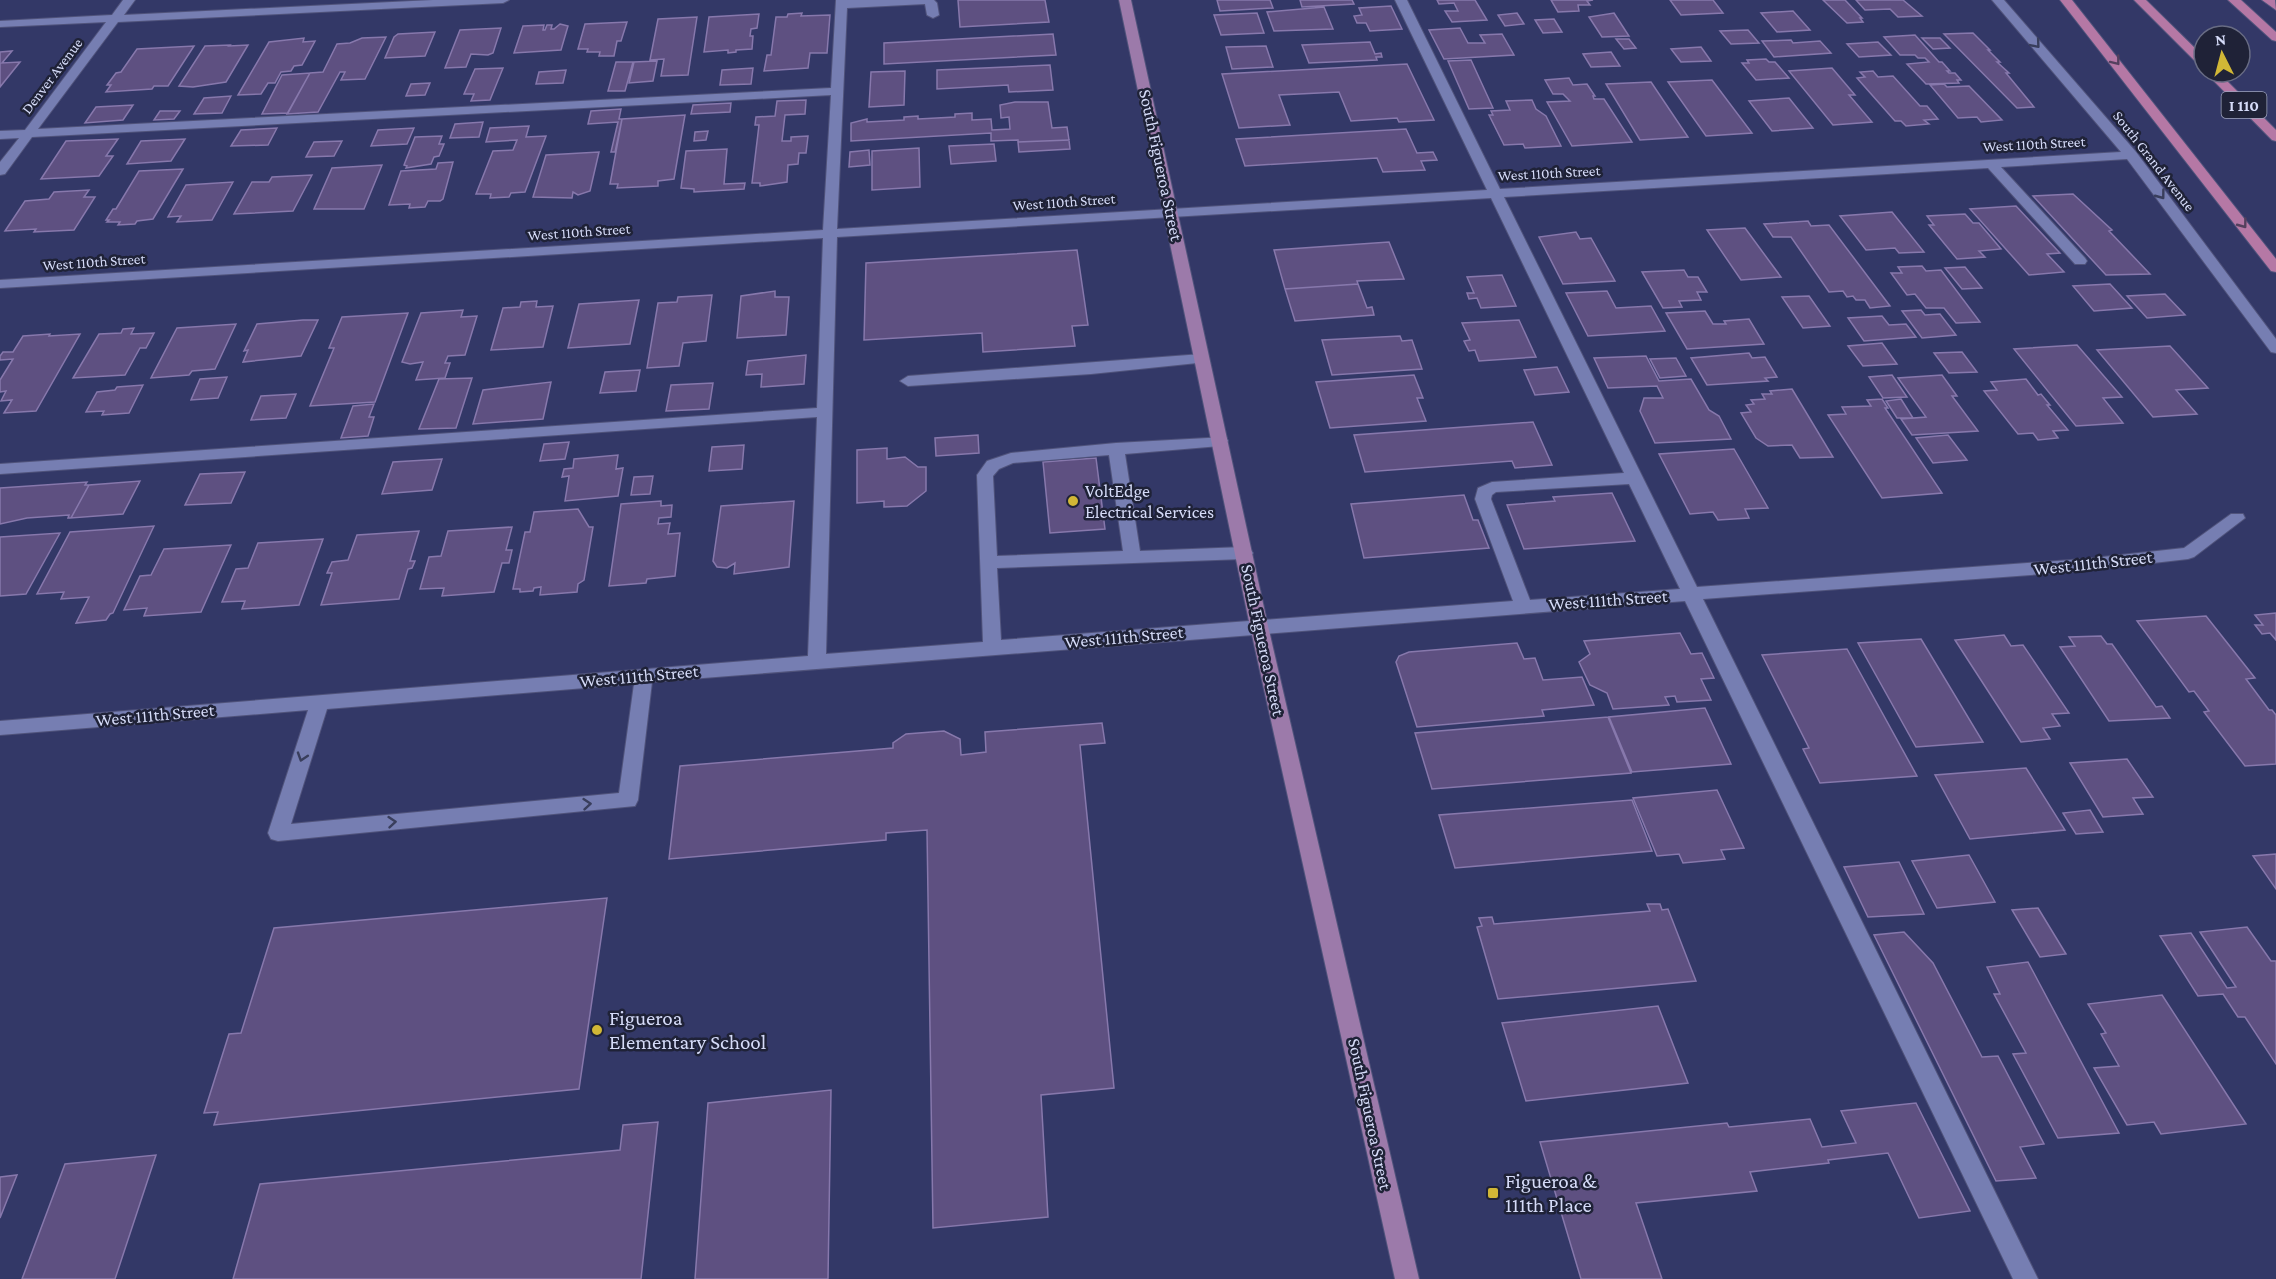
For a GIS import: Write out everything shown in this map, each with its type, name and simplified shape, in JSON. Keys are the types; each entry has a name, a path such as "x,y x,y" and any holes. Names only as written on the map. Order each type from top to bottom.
{"highway":[{"path":"2066,0 2276,268"},
{"path":"2140,0 2192,52"},
{"path":"2234,0 2276,38"},
{"path":"2268,0 2276,7"},
{"name":"I 110","path":"2223,84 2276,137"}],"main road":[{"name":"South Figueroa Street","path":"1125,0 1259,626 1407,1279"}],"street":[{"name":"Denver Avenue","path":"0,171 129,0"},
{"path":"0,24 503,0"},
{"path":"1401,0 2026,1279"},
{"name":"South Grand Avenue","path":"1998,0 2130,155 2276,349"},
{"path":"817,662 830,233 842,3 927,1 931,3 933,15"},
{"path":"0,135 837,91"},
{"name":"West 110th Street","path":"0,284 2130,155"},
{"path":"1991,163 2080,261"},
{"path":"908,381 1091,369 1202,358"},
{"path":"0,470 825,412"},
{"path":"992,647 985,475 993,465 1011,458 1220,441"},
{"path":"1116,448 1132,557"},
{"path":"1524,607 1483,499 1484,492 1492,487 1633,478"},
{"name":"West 111th Street","path":"0,728 1259,626 2084,566 2187,553 2237,518"},
{"path":"988,562 1244,553"},
{"path":"320,702 278,833 628,800 644,675"}],"building":[{"path":"958,0 1045,0 1049,22 960,27"},
{"path":"1217,0 1270,0 1273,8 1220,11"},
{"path":"1300,0 1352,0 1354,4 1302,7"},
{"path":"1437,0 1475,0 1487,20 1452,22 1445,11 1458,11 1454,3 1439,4"},
{"path":"1551,0 1593,0 1587,1 1590,5 1578,5 1579,11 1558,12"},
{"path":"1670,0 1713,0 1723,13 1681,15"},
{"path":"1823,0 1845,0 1863,22 1847,23"},
{"path":"1856,0 1903,0 1922,16 1898,17 1890,9 1865,10"},
{"path":"1391,6 1402,29 1370,31 1366,23 1357,23 1354,16 1362,15 1359,8"},
{"path":"1324,7 1333,29 1274,31 1267,12"},
{"path":"1793,11 1810,30 1777,32 1761,13"},
{"path":"802,13 801,16 830,15 827,53 810,53 808,68 764,71 767,55 771,55 776,17"},
{"path":"1257,13 1264,33 1221,35 1214,15"},
{"path":"1517,13 1524,24 1505,26 1498,15"},
{"path":"1614,13 1629,36 1602,37 1589,17"},
{"path":"759,14 757,28 751,29 752,49 728,53 728,50 704,52 709,17"},
{"path":"697,17 688,75 661,76 664,59 650,60 658,19"},
{"path":"1554,19 1562,32 1543,33 1535,20"},
{"path":"627,22 621,41 617,41 614,56 599,56 600,52 578,49 585,24"},
{"path":"560,24 568,26 561,50 514,53 523,26 544,25 543,30 545,30 547,25 552,25 551,29 554,29"},
{"path":"501,28 493,53 471,54 466,67 445,68 460,30"},
{"path":"1460,28 1468,43 1485,43 1480,35 1502,34 1514,55 1444,59 1429,30"},
{"path":"1748,30 1759,43 1731,44 1720,31"},
{"path":"435,32 425,56 385,58 394,37 398,34"},
{"path":"1973,33 2000,62 1997,62 2009,73 2006,73 2034,107 2017,108 1944,34"},
{"path":"1053,34 1056,55 884,64 884,43"},
{"path":"1915,35 1939,62 1942,62 1950,71 1947,71 1949,73 1955,73 1961,80 1957,80 1959,83 1926,84 1907,64 1929,62 1915,55 1900,55 1884,37"},
{"path":"386,37 365,79 341,80 345,72 340,72 318,112 287,114 310,73 323,72 337,44 350,43 362,38"},
{"path":"304,38 303,42 315,41 302,65 294,66 291,71 281,72 275,83 268,83 261,94 238,95 269,42"},
{"path":"1922,38 1940,38 1950,48 1933,49"},
{"path":"1616,39 1629,39 1636,48 1624,49"},
{"path":"1791,40 1793,43 1820,41 1831,53 1774,57 1762,41"},
{"path":"1370,42 1375,54 1381,53 1382,57 1376,57 1377,60 1309,63 1302,45"},
{"path":"1878,42 1891,55 1859,57 1847,44"},
{"path":"248,45 226,82 193,87 179,86 205,46"},
{"path":"194,46 168,86 106,92 111,85 107,85 116,73 121,72 137,49"},
{"path":"1266,46 1273,67 1232,69 1226,47"},
{"path":"1701,47 1711,61 1681,62 1671,49"},
{"path":"12,51 2,63 20,62 0,87 0,52"},
{"path":"1611,52 1620,66 1591,67 1583,54"},
{"path":"1766,59 1769,62 1775,62 1789,78 1756,80 1742,63 1749,63 1747,60"},
{"path":"1471,60 1493,108 1469,109 1448,61"},
{"path":"657,61 653,81 629,83 634,62"},
{"path":"616,62 633,62 625,91 608,91"},
{"path":"1407,64 1434,120 1399,122 1397,118 1351,121 1339,92 1279,95 1290,125 1239,128 1222,74"},
{"path":"1050,65 1053,90 1009,92 1008,85 937,89 937,70"},
{"path":"503,68 490,100 471,101 474,94 464,94 475,69"},
{"path":"753,68 751,84 720,85 722,70"},
{"path":"1832,68 1855,95 1849,95 1872,122 1833,125 1789,71"},
{"path":"566,70 563,83 536,84 539,72"},
{"path":"905,71 904,105 869,107 871,72"},
{"path":"1873,71 1878,77 1893,76 1920,106 1927,106 1938,119 1924,120 1929,124 1906,126 1901,121 1895,121 1857,78 1865,77 1860,72"},
{"path":"310,73 288,113 262,114 282,75"},
{"path":"1569,78 1573,85 1587,84 1595,96 1593,96 1594,99 1604,99 1632,142 1572,146 1547,102 1570,101 1563,94 1553,94 1545,80"},
{"path":"1712,80 1752,133 1706,136 1668,82"},
{"path":"1651,82 1688,137 1640,140 1606,84"},
{"path":"430,83 425,95 406,96 411,84"},
{"path":"1944,84 1947,87 1969,86 2002,120 1981,122 1977,117 1958,118 1930,85"},
{"path":"231,96 222,113 194,114 204,98"},
{"path":"1789,98 1813,128 1772,131 1749,101"},
{"path":"806,100 805,114 785,115 782,141 791,141 791,137 808,136 806,153 799,153 798,164 788,165 787,182 760,186 760,183 752,183 759,125 755,125 756,117 775,116 777,101"},
{"path":"1532,100 1536,109 1546,116 1561,146 1525,148 1523,144 1504,145 1489,115 1493,115 1491,111 1510,110 1506,101"},
{"path":"1015,102 1048,102 1052,128 1067,127 1069,140 991,141 991,133 851,141 851,123 867,119 867,122 904,120 904,117 918,116 918,119 955,117 955,114 972,113 972,120 991,119 992,130 1010,129 1009,117 1001,118 1000,105"},
{"path":"731,103 730,112 691,114 693,105"},
{"path":"133,105 123,120 85,123 96,107"},
{"path":"621,109 619,119 622,119 615,152 611,152 618,122 588,124 591,111"},
{"path":"160,111 180,111 174,119 154,120"},
{"path":"685,115 674,179 658,181 658,186 617,188 618,184 610,184 622,119"},
{"path":"483,122 479,137 450,138 455,124"},
{"path":"529,126 526,137 546,136 525,192 511,193 509,197 490,198 491,194 476,194 493,151 513,150 517,140 486,142 490,128"},
{"path":"277,128 268,145 231,146 241,130"},
{"path":"414,128 407,144 371,146 378,130"},
{"path":"1406,129 1417,153 1433,152 1437,160 1421,161 1425,170 1383,172 1377,158 1245,166 1236,139"},
{"path":"708,131 706,140 694,141 695,132"},
{"path":"442,136 439,144 444,144 439,156 434,157 431,164 406,168 407,166 404,165 415,137"},
{"path":"118,139 106,156 113,156 99,176 41,179 66,141"},
{"path":"185,139 171,161 127,164 141,141"},
{"path":"1069,140 1070,149 1019,152 1018,142"},
{"path":"342,141 334,156 306,157 314,142"},
{"path":"994,144 996,161 951,164 949,146"},
{"path":"919,148 920,187 872,190 872,151"},
{"path":"727,149 724,184 745,183 744,189 694,192 694,189 681,188 686,151"},
{"path":"869,150 870,165 849,167 850,152"},
{"path":"599,152 590,191 578,195 573,192 572,198 533,197 546,155"},
{"path":"453,162 443,199 428,201 425,207 409,208 410,204 389,205 401,171 436,169 438,163"},
{"path":"382,165 364,209 314,209 332,168"},
{"path":"183,169 153,219 137,221 135,224 118,225 120,222 107,222 109,220 106,220 113,209 116,209 139,171"},
{"path":"312,175 293,211 234,214 252,182 269,182 272,177"},
{"path":"233,182 212,220 177,222 181,216 168,217 186,185"},
{"path":"89,190 84,197 95,197 74,230 5,231 25,201 49,199 54,192"},
{"path":"2073,194 2112,230 2109,231 2150,274 2106,275 2033,196"},
{"path":"2016,206 2060,253 2047,254 2064,272 2029,275 1970,209"},
{"path":"1892,212 1924,252 1899,253 1895,248 1866,250 1840,216"},
{"path":"1965,214 1973,223 1979,223 2001,249 1979,251 1985,257 1957,259 1929,225 1934,225 1927,216"},
{"path":"1808,221 1811,226 1829,225 1890,306 1870,308 1865,300 1856,300 1853,296 1847,297 1843,291 1829,292 1791,237 1773,237 1764,224"},
{"path":"1745,228 1781,277 1741,280 1707,230"},
{"path":"1576,232 1580,239 1591,238 1615,281 1563,284 1539,237"},
{"path":"1389,242 1404,279 1357,281 1358,284 1285,289 1274,250"},
{"path":"1077,250 1088,325 1072,326 1075,346 983,352 982,333 864,340 866,263"},
{"path":"1922,266 1926,271 1941,270 1980,322 1956,323 1944,308 1926,308 1915,294 1907,295 1891,273 1902,273 1898,267"},
{"path":"1965,267 1982,288 1962,289 1945,268"},
{"path":"1684,270 1688,277 1698,277 1707,292 1697,292 1701,300 1679,301 1682,307 1663,308 1642,272"},
{"path":"1502,275 1516,306 1481,308 1477,298 1469,299 1467,293 1474,293 1467,277"},
{"path":"1358,284 1367,308 1372,307 1374,315 1295,321 1285,289"},
{"path":"2110,284 2132,308 2094,311 2073,286"},
{"path":"775,291 775,297 789,297 786,335 737,338 741,296"},
{"path":"1607,291 1616,308 1651,306 1665,331 1588,336 1566,293"},
{"path":"2165,294 2185,315 2147,318 2127,296"},
{"path":"712,295 706,341 683,343 679,366 647,368 658,303 677,302 678,297"},
{"path":"1809,296 1830,326 1803,328 1782,297"},
{"path":"639,300 630,344 568,348 579,304"},
{"path":"537,301 536,307 553,306 543,347 491,350 503,308 520,307 521,302"},
{"path":"463,310 461,317 477,316 465,355 448,356 445,363 450,363 445,378 416,380 423,362 410,364 402,362 421,313"},
{"path":"1921,310 1925,315 1940,314 1956,335 1922,338 1902,311"},
{"path":"1705,311 1713,324 1749,319 1764,344 1687,349 1666,313"},
{"path":"408,313 375,402 310,406 334,348 329,348 342,317"},
{"path":"1882,316 1889,325 1906,324 1916,337 1864,341 1848,318"},
{"path":"318,320 301,356 243,362 248,350 244,351 257,324"},
{"path":"1519,320 1536,357 1479,361 1475,350 1469,351 1464,341 1470,340 1462,323"},
{"path":"236,324 215,369 192,371 189,375 151,378 177,328"},
{"path":"134,328 131,334 154,333 146,348 140,348 125,375 73,378 99,334 121,333 123,329"},
{"path":"50,334 49,336 80,334 36,411 4,413 12,400 1,401 6,391 0,392 0,380 13,359 0,360 0,356 3,352 13,352 23,336"},
{"path":"1400,336 1402,341 1412,340 1422,369 1332,375 1322,340"},
{"path":"1882,343 1897,364 1863,366 1848,346"},
{"path":"2077,345 2122,397 2103,398 2123,423 2076,426 2014,349"},
{"path":"2170,346 2208,388 2176,390 2197,414 2153,417 2097,350"},
{"path":"1962,352 1977,372 1949,373 1934,353"},
{"path":"1749,353 1752,358 1765,357 1777,377 1765,378 1768,381 1707,385 1691,358"},
{"path":"806,355 804,384 761,387 762,374 746,375 748,361"},
{"path":"1646,356 1659,381 1691,379 1709,410 1719,416 1731,439 1655,443 1640,411 1644,398 1663,398 1657,386 1608,388 1594,358"},
{"path":"1676,358 1686,376 1660,378 1650,359"},
{"path":"1557,367 1569,392 1535,395 1524,370"},
{"path":"640,370 636,391 600,393 605,372"},
{"path":"1414,375 1423,398 1417,398 1426,421 1330,428 1316,382"},
{"path":"1892,375 1907,397 1883,398 1869,377"},
{"path":"1942,375 1957,396 1952,396 1978,431 1912,435 1901,419 1926,417 1898,378"},
{"path":"227,377 218,398 191,400 200,379"},
{"path":"472,378 456,428 419,429 439,379"},
{"path":"2026,379 2038,395 2041,394 2050,405 2047,405 2068,430 2053,431 2058,438 2038,440 2033,433 2018,434 1984,391 1997,390 1991,382"},
{"path":"551,382 543,419 473,424 483,390"},
{"path":"713,383 709,409 666,411 671,385"},
{"path":"143,385 129,413 102,415 104,411 86,412 97,392 115,390 117,387"},
{"path":"1792,389 1833,457 1800,458 1792,445 1768,446 1756,438 1741,413 1751,412 1746,405 1754,404 1751,400 1765,399 1762,394"},
{"path":"296,394 286,418 251,420 261,396"},
{"path":"1882,399 1888,408 1885,408 1942,493 1882,498 1828,415 1846,414 1842,407 1871,406 1867,400"},
{"path":"1901,399 1913,418 1897,418 1886,401"},
{"path":"374,404 369,417 374,417 368,436 341,438 353,406"},
{"path":"1533,422 1552,465 1515,468 1512,461 1365,472 1354,435"},
{"path":"978,435 979,453 936,456 935,438"},
{"path":"1948,435 1967,460 1933,463 1916,438"},
{"path":"569,442 565,459 540,461 544,444"},
{"path":"744,445 742,469 709,471 712,447"},
{"path":"887,448 887,459 905,457 918,467 926,467 926,491 907,506 884,507 884,501 857,503 857,450"},
{"path":"1734,449 1768,508 1745,509 1749,518 1718,520 1713,512 1690,514 1659,454"},
{"path":"618,455 616,469 623,468 618,496 565,501 569,476 562,477 564,469 573,468 574,459"},
{"path":"1096,458 1105,529 1050,533 1043,462"},
{"path":"442,459 432,490 382,494 393,462"},
{"path":"245,472 231,503 185,505 200,474"},
{"path":"653,476 650,494 631,495 634,477"},
{"path":"140,481 123,514 71,518 89,485"},
{"path":"87,482 85,485 89,485 71,518 68,518 69,515 27,518 0,524 0,488"},
{"path":"1612,493 1635,541 1524,549 1507,505 1555,501 1553,497"},
{"path":"1464,495 1473,520 1478,520 1489,548 1364,558 1351,504"},
{"path":"661,501 661,506 672,505 671,517 659,518 658,524 670,523 668,534 680,533 675,576 647,579 646,583 609,586 621,504"},
{"path":"794,501 789,567 734,574 735,563 727,568 717,567 713,561 721,506"},
{"path":"578,509 589,527 593,527 584,580 578,584 577,592 540,595 541,587 534,588 533,591 520,592 520,589 513,589 525,532 530,532 534,512"},
{"path":"154,526 113,613 106,620 76,623 89,597 61,599 64,592 37,594 70,532"},
{"path":"512,527 506,550 512,550 509,563 502,563 494,592 442,596 444,588 420,589 429,557 441,556 448,531"},
{"path":"419,531 410,561 415,561 412,568 408,569 399,599 321,605 332,573 327,573 332,562 348,560 357,535"},
{"path":"60,533 26,594 0,596 0,537"},
{"path":"323,539 299,605 242,609 245,601 222,602 236,569 248,568 258,543"},
{"path":"231,545 201,612 144,616 147,608 124,610 140,576 151,575 164,549"},
{"path":"2276,613 2276,640 2270,633 2262,634 2255,625 2263,625 2255,615"},
{"path":"2206,616 2255,678 2246,679 2269,710 2276,715 2276,764 2245,766 2204,712 2209,711 2194,691 2189,692 2137,621"},
{"path":"1680,633 1691,654 1702,653 1714,678 1701,679 1711,700 1677,702 1675,696 1665,697 1669,705 1613,709 1607,693 1590,685 1579,662 1590,654 1584,641"},
{"path":"2004,635 2011,646 2023,645 2069,713 2052,714 2060,726 2043,728 2050,739 2021,742 1955,640"},
{"path":"2101,636 2107,644 2112,644 2156,707 2162,706 2170,718 2109,721 2060,647 2075,646 2069,637"},
{"path":"1921,639 1983,742 1916,747 1858,643"},
{"path":"1517,643 1524,659 1535,658 1543,680 1582,677 1594,705 1542,710 1544,716 1417,727 1396,662 1399,656 1409,652"},
{"path":"1847,649 1917,776 1820,783 1803,749 1809,748 1762,655"},
{"path":"1705,708 1731,764 1632,772 1609,717"},
{"path":"1608,717 1631,773 1432,789 1415,733"},
{"path":"1102,723 1105,743 1080,745 1114,1088 1041,1095 1048,1217 933,1228 927,830 886,833 886,840 669,859 680,766 893,748 893,743 906,734 944,731 960,739 961,755 986,752 985,732"},
{"path":"2127,759 2153,797 2133,798 2143,814 2103,817 2070,763"},
{"path":"2026,768 2065,830 1970,839 1935,775"},
{"path":"1717,790 1744,848 1721,850 1725,859 1683,863 1679,854 1657,856 1633,798"},
{"path":"1632,800 1652,851 1455,868 1439,815"},
{"path":"2090,810 2103,832 2076,834 2063,813"},
{"path":"2276,854 2276,889 2253,856"},
{"path":"1969,855 1995,902 1937,908 1912,861"},
{"path":"1899,862 1924,914 1868,917 1844,867"},
{"path":"607,898 579,1089 214,1125 218,1112 204,1113 229,1034 241,1033 274,928"},
{"path":"1647,904 1660,904 1662,910 1668,909 1696,981 1498,999 1477,927 1482,926 1479,918 1492,917 1494,924 1650,911"},
{"path":"2038,908 2066,954 2040,957 2012,910"},
{"path":"2247,927 2271,961 2276,961 2276,1064 2245,1017 2238,1017 2223,994 2198,996 2160,936 2191,933 2227,988 2236,987 2200,932"},
{"path":"1904,932 1933,963 1982,1057 1998,1056 2044,1144 2020,1147 2036,1178 1996,1181 1874,935"},
{"path":"2028,962 2119,1133 2058,1138 2013,1054 2026,1053 1994,994 2000,994 1987,967"},
{"path":"2162,995 2246,1124 2161,1134 2154,1122 2127,1125 2094,1068 2119,1066 2101,1034 2106,1033 2088,1004"},
{"path":"1658,1006 1688,1083 1526,1101 1502,1023"},
{"path":"831,1090 828,1279 695,1279 708,1103"},
{"path":"1916,1103 1970,1211 1919,1218 1888,1153 1828,1160 1829,1163 1750,1172 1757,1191 1636,1203 1662,1279 1581,1279 1540,1142 1727,1123 1729,1127 1810,1119 1822,1147 1856,1143 1841,1111"},
{"path":"658,1122 641,1279 233,1279 260,1184 620,1150 623,1125"},
{"path":"156,1155 115,1279 22,1279 65,1164"},
{"path":"17,1175 0,1218 0,1177"}],"place":[{"name":"VoltEdge Electrical Services","path":"1073,501"},
{"name":"Figueroa Elementary School","path":"597,1030"},
{"name":"Figueroa & 111th Place","path":"1493,1193"}]}
